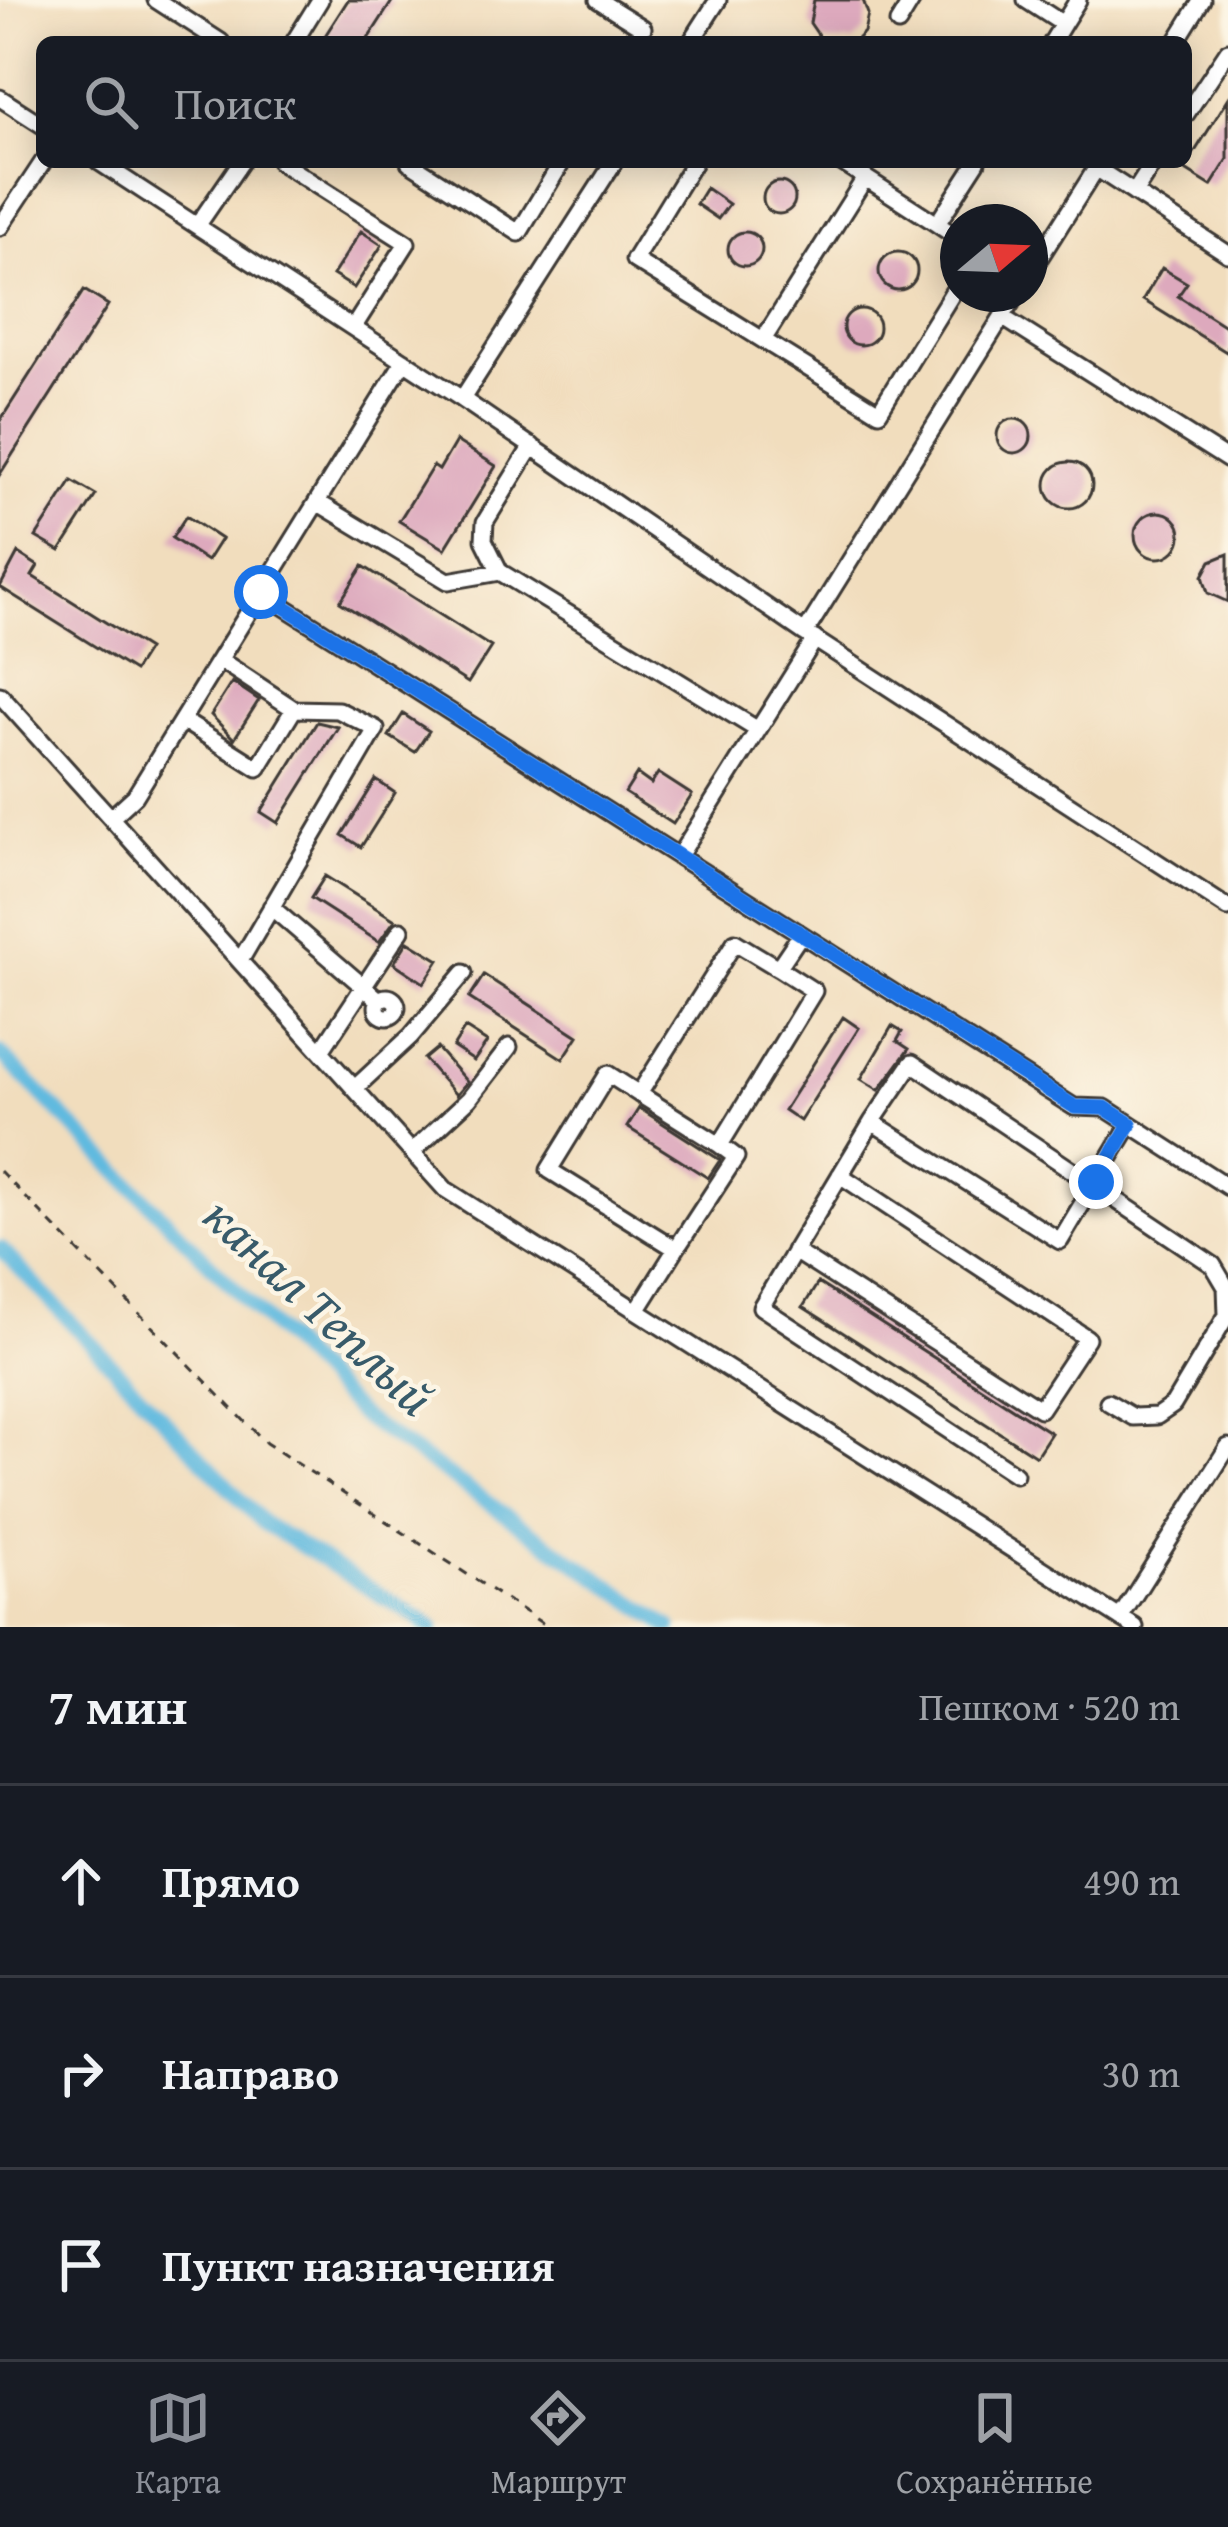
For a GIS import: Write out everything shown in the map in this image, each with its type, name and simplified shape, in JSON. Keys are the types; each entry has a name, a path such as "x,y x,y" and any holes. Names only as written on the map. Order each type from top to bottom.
{"lane":[{"path":"156,0 212,36"},
{"path":"298,36 320,0"},
{"path":"598,0 643,28 638,36"},
{"path":"695,36 718,0"},
{"path":"898,23 912,0"},
{"path":"1026,0 1063,24"},
{"path":"1056,36 1078,0"},
{"path":"1180,36 1202,0"},
{"path":"1192,105 1228,51"},
{"path":"0,98 36,121"},
{"path":"0,227 39,168"},
{"path":"108,168 1228,908"},
{"path":"197,226 238,168"},
{"path":"290,168 407,242 353,328"},
{"path":"418,168 520,233 558,168"},
{"path":"462,399 610,168"},
{"path":"690,168 634,260 879,412 941,312"},
{"path":"850,168 938,224 972,168"},
{"path":"1048,244 1096,168"},
{"path":"1102,168 1228,254"},
{"path":"1134,193 1150,168"},
{"path":"763,340 865,178"},
{"path":"679,856 1005,312"},
{"path":"1002,317 1228,460"},
{"path":"111,818 135,796 404,361"},
{"path":"532,446 485,522 484,540 500,572 758,730"},
{"path":"317,502 448,581 500,572"},
{"path":"261,592 1075,1107 1105,1108 1228,1187"},
{"path":"220,660 294,709 338,710 376,729 240,961"},
{"path":"0,695 446,1189 1128,1622 1228,1447"},
{"path":"182,720 258,768 294,709"},
{"path":"271,907 379,1000"},
{"path":"321,1051 401,930"},
{"path":"778,968 801,934"},
{"path":"639,1094 735,942 778,968 814,991 720,1145"},
{"path":"355,1088 411,1036 464,973"},
{"path":"412,1152 469,1100 509,1047"},
{"path":"1015,1474 761,1307 912,1063 1096,1182 1213,1265 1226,1287 1227,1315 1173,1405 1157,1416 1133,1418 1108,1402"},
{"path":"637,1311 736,1157 608,1074 549,1170 676,1249"},
{"path":"872,1122 1060,1241 1130,1124"},
{"path":"794,1251 1040,1408 1087,1338 840,1175"}],"path":[{"path":"0,1171 266,1444 548,1627"}],"building":[{"path":"348,0 393,0 370,36 325,36"},
{"path":"814,0 863,0 868,14 860,36 819,36 810,23"},
{"path":"1228,99 1228,159 1211,186 1184,169 1192,168 1192,156"},
{"path":"779,182 790,187 795,198 790,209 779,214 768,209 763,198 768,187"},
{"path":"706,188 729,204 718,219 696,204"},
{"path":"361,231 382,245 354,288 333,275"},
{"path":"745,232 757,237 762,249 757,261 745,266 733,261 728,249 733,237"},
{"path":"898,252 912,257 917,271 912,285 898,290 884,285 879,271 884,257"},
{"path":"1162,268 1187,283 1178,296 1228,328 1228,353 1143,300"},
{"path":"84,290 108,305 0,474 0,421"},
{"path":"861,309 874,314 879,327 874,340 861,345 848,340 843,327 848,314"},
{"path":"1014,419 1026,424 1031,436 1026,448 1014,453 1002,448 997,436 1002,424"},
{"path":"456,441 496,466 445,549 399,521 433,466 439,470"},
{"path":"1069,462 1085,469 1092,485 1085,501 1069,508 1053,501 1046,485 1053,469"},
{"path":"72,481 96,495 60,551 36,537"},
{"path":"1158,512 1174,519 1181,535 1174,551 1158,558 1142,551 1135,535 1142,519"},
{"path":"186,516 221,539 207,561 172,538"},
{"path":"18,553 38,566 32,576 148,649 134,671 0,587"},
{"path":"1228,554 1228,602 1208,593 1203,576 1211,561"},
{"path":"363,566 491,647 468,683 340,602"},
{"path":"232,682 259,700 234,739 211,715"},
{"path":"403,714 429,731 415,752 389,736"},
{"path":"317,722 338,727 278,823 261,812"},
{"path":"658,773 692,795 673,824 625,793 637,774 651,784"},
{"path":"376,780 395,793 361,847 342,835"},
{"path":"325,876 395,920 379,942 311,898"},
{"path":"408,941 439,960 424,983 394,963"},
{"path":"484,975 578,1036 563,1059 469,998"},
{"path":"843,1017 859,1028 800,1121 784,1110"},
{"path":"892,1026 902,1032 897,1041 909,1049 879,1090 861,1079"},
{"path":"465,1028 487,1042 474,1061 453,1047"},
{"path":"437,1048 467,1082 456,1095 424,1059"},
{"path":"639,1108 720,1160 708,1178 627,1127"},
{"path":"818,1283 1051,1433 1036,1456 803,1307"}],"waterway":[{"name":"канал Теплый","path":"0,1053 361,1416 670,1627"},
{"name":"канал Теплый","path":"0,1248 263,1523 433,1627"}],"route":[{"path":"261,592 1075,1107 1105,1108 1130,1124 1096,1182"}]}
